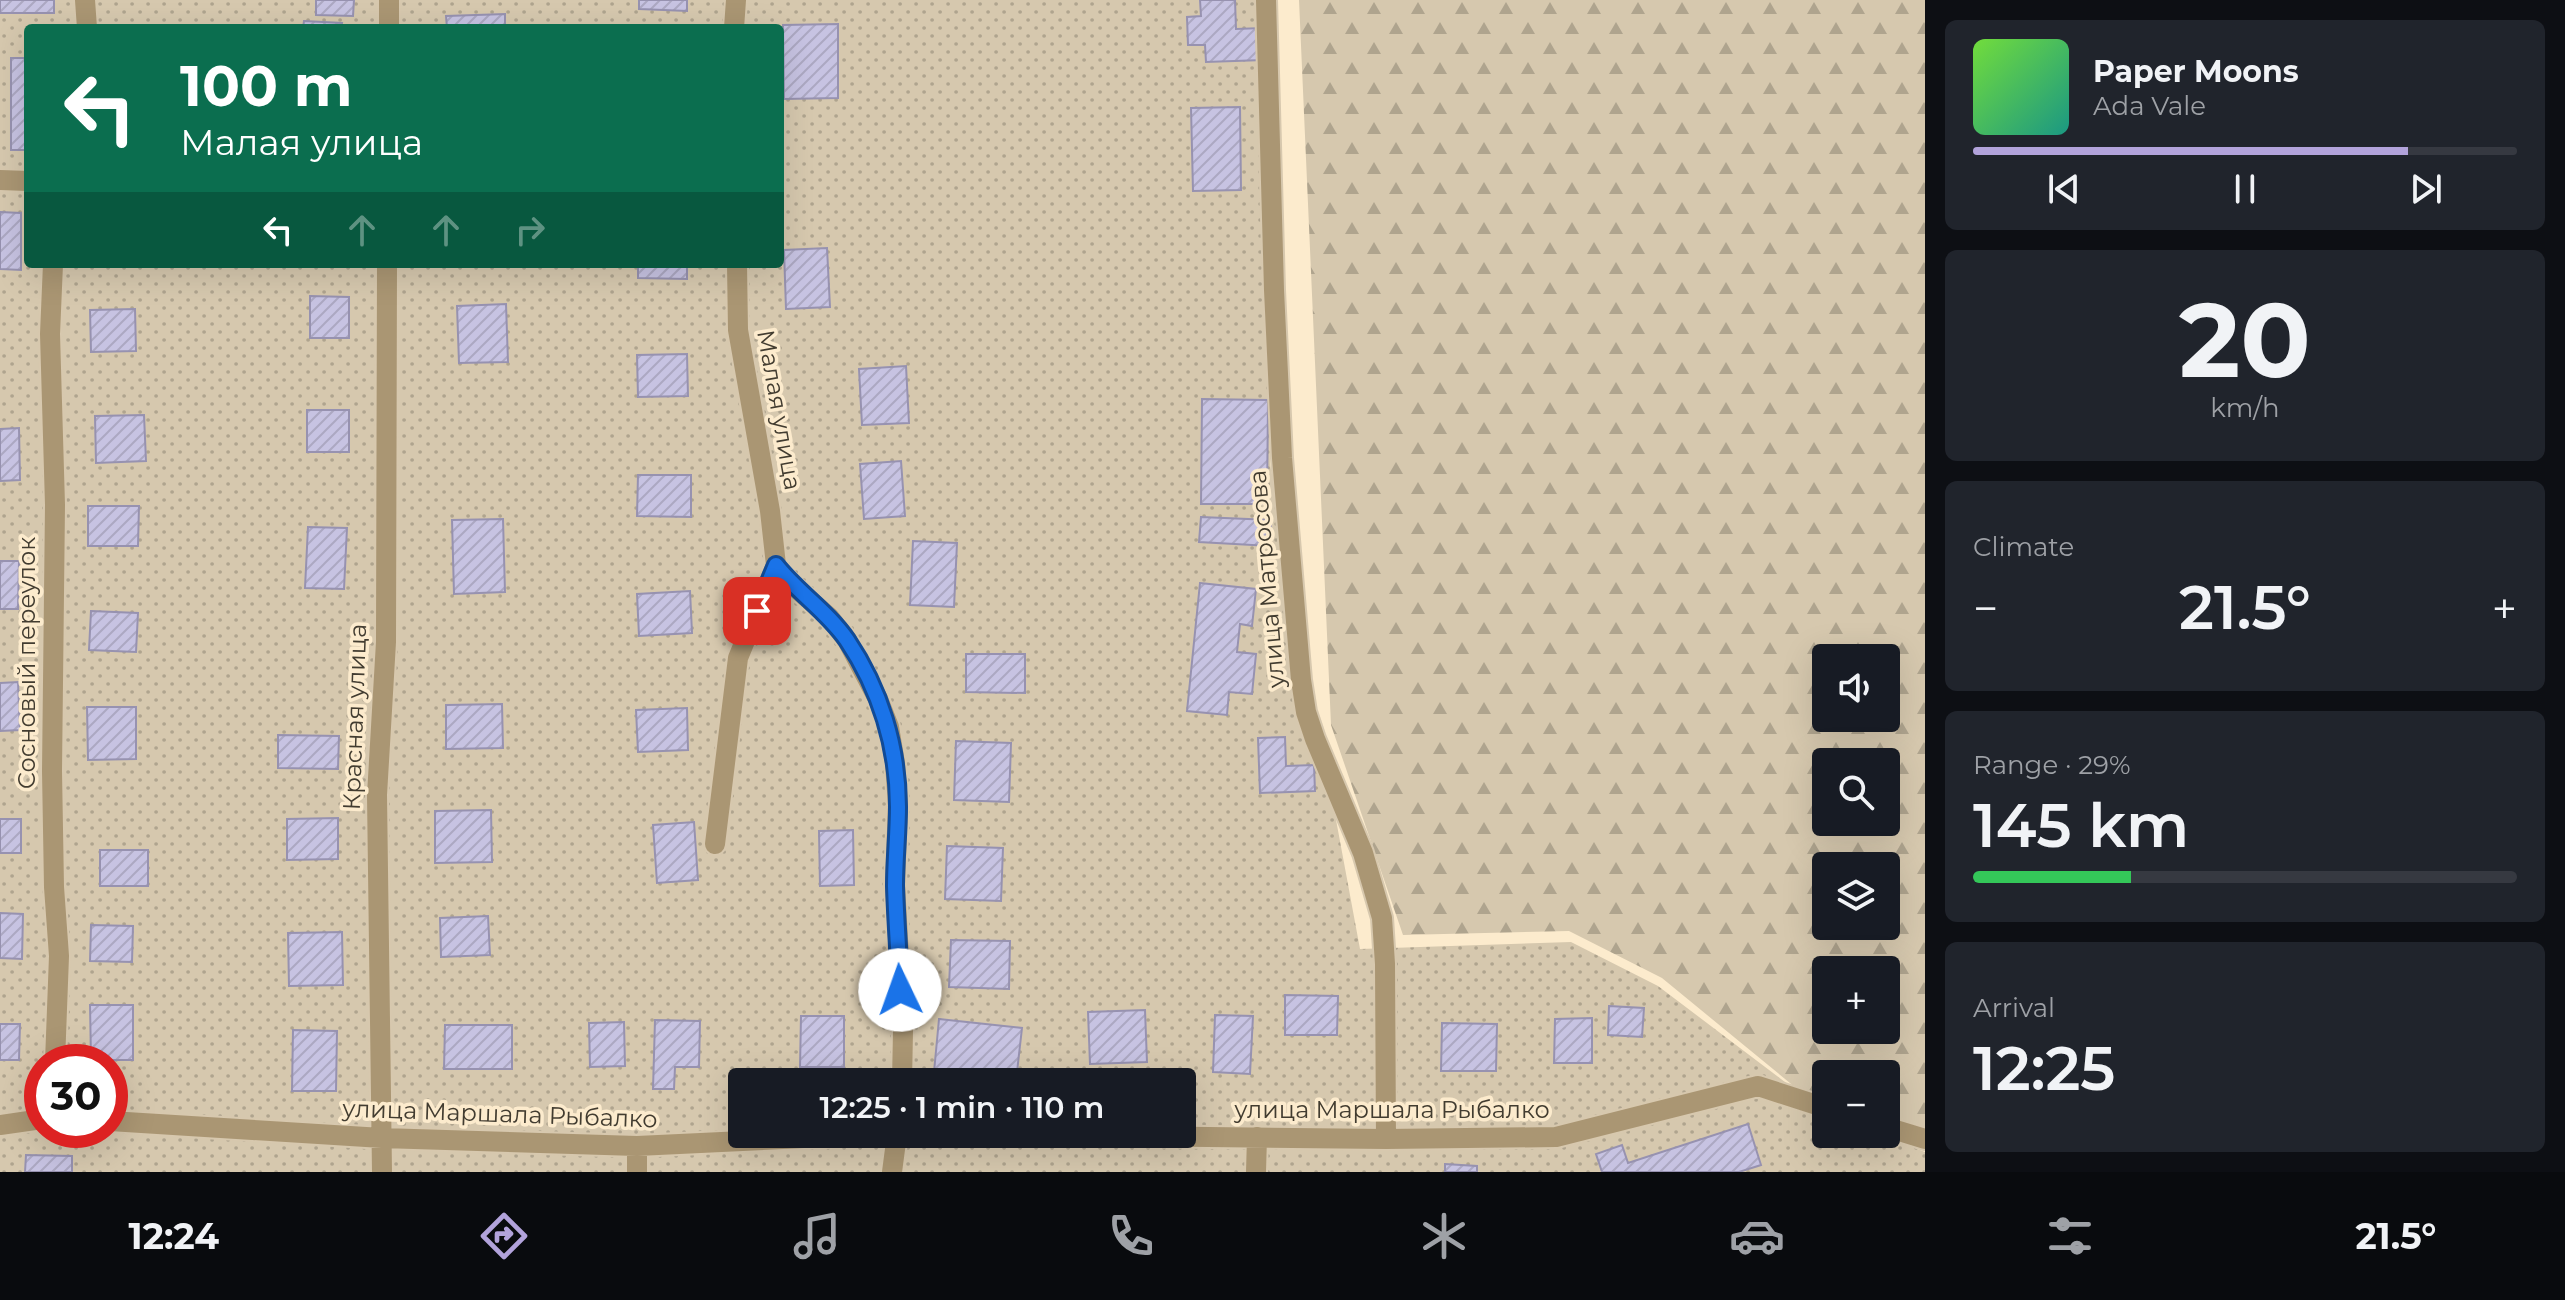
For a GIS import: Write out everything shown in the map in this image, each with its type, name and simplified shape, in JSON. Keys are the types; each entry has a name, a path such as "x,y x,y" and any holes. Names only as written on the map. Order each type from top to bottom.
{"street":[{"path":"85,0 87,24"},
{"path":"389,0 389,24"},
{"path":"734,24 736,0"},
{"name":"улица Матросова","path":"1266,0 1273,274 1282,458 1301,680 1306,712 1315,739 1363,853 1382,918 1386,1139"},
{"path":"0,180 24,181"},
{"name":"Сосновый переулок","path":"53,268 50,334 55,490 52,771 59,956 56,1044"},
{"name":"Красная улица","path":"382,1172 377,795 386,642 387,268"},
{"name":"Малая улица","path":"715,844 738,658 776,565 770,511 738,330 737,268"},
{"path":"776,565 789,582 829,617 847,640 889,727 898,805 895,884 902,1068"},
{"name":"улица Маршала Рыбалко","path":"1196,1136 1556,1137 1758,1086 1812,1103"},
{"path":"0,1125 24,1122"},
{"name":"улица Маршала Рыбалко","path":"128,1122 382,1138 637,1146 728,1142"},
{"path":"1900,1131 1925,1139"},
{"path":"1256,1172 1257,1137"},
{"path":"637,1146 637,1172"},
{"path":"892,1172 895,1148"}],"green space":[{"path":"0,0 1261,0 1270,464 1360,949 1571,942 1658,986 1812,1102 1812,1148 1900,1148 1900,1142 1925,1152 1925,1172 0,1172"},
{"path":"1299,0 1925,0 1925,1144 1900,1133 1900,1060 1812,1060 1812,1095 1796,1088 1662,978 1569,931 1403,935 1331,725"}],"building":[{"path":"0,0 54,0 54,13 0,13"},
{"path":"316,0 354,0 353,16 316,15"},
{"path":"639,0 687,0 687,11 639,9"},
{"path":"1200,0 1235,0 1236,29 1262,28 1263,60 1206,62 1205,45 1188,45 1187,17 1201,16"},
{"path":"505,14 505,24 447,24 446,16"},
{"path":"304,21 342,23 342,24 304,24"},
{"path":"838,24 838,98 784,99 784,25"},
{"path":"11,58 24,58 24,150 11,150"},
{"path":"1240,107 1241,190 1193,191 1191,108"},
{"path":"0,212 21,213 21,270 0,269"},
{"path":"827,248 830,307 786,309 784,250"},
{"path":"638,268 687,268 687,279 638,278"},
{"path":"310,296 349,297 349,338 310,338"},
{"path":"506,304 508,362 459,363 457,306"},
{"path":"135,309 136,351 91,352 90,310"},
{"path":"687,354 688,396 638,397 637,355"},
{"path":"906,366 909,423 862,425 859,369"},
{"path":"1202,399 1268,400 1267,504 1201,504"},
{"path":"307,410 349,410 349,452 307,452"},
{"path":"144,415 146,461 96,463 95,416"},
{"path":"19,428 20,480 0,481 0,429"},
{"path":"901,461 905,516 864,519 860,464"},
{"path":"638,475 691,475 691,517 637,516"},
{"path":"88,506 139,506 138,546 88,546"},
{"path":"1201,517 1271,520 1270,546 1199,542"},
{"path":"503,519 505,592 454,594 452,520"},
{"path":"308,527 347,528 344,589 305,588"},
{"path":"913,541 957,543 954,607 910,605"},
{"path":"0,561 19,561 18,609 0,609"},
{"path":"1200,583 1256,589 1252,626 1240,624 1237,652 1256,654 1252,694 1229,692 1227,715 1187,711"},
{"path":"690,591 692,633 639,636 637,594"},
{"path":"91,611 138,613 136,652 89,650"},
{"path":"966,654 1025,654 1025,693 966,692"},
{"path":"18,682 20,730 0,731 0,683"},
{"path":"502,704 503,748 446,749 446,705"},
{"path":"87,707 136,707 136,759 88,760"},
{"path":"687,708 688,750 638,752 636,710"},
{"path":"278,735 339,736 338,769 278,768"},
{"path":"1285,737 1286,766 1314,765 1315,791 1260,793 1258,738"},
{"path":"956,741 1011,743 1009,802 954,800"},
{"path":"491,810 492,862 435,863 435,811"},
{"path":"338,818 338,859 287,860 287,819"},
{"path":"0,819 21,819 21,853 0,853"},
{"path":"694,822 698,880 657,883 653,825"},
{"path":"853,830 854,885 820,886 819,831"},
{"path":"947,846 1003,848 1001,901 945,899"},
{"path":"100,850 148,850 148,886 100,886"},
{"path":"0,913 23,914 22,959 0,958"},
{"path":"488,916 490,955 441,957 440,918"},
{"path":"91,925 133,926 132,962 90,961"},
{"path":"342,932 343,985 289,986 288,933"},
{"path":"951,940 1010,941 1009,989 949,987"},
{"path":"1285,995 1338,996 1337,1035 1285,1035"},
{"path":"90,1005 133,1005 133,1060 128,1060 128,1044 91,1044"},
{"path":"1609,1006 1644,1008 1642,1037 1608,1035"},
{"path":"1145,1010 1147,1062 1090,1064 1088,1012"},
{"path":"1215,1015 1253,1016 1250,1074 1213,1072"},
{"path":"801,1016 844,1016 844,1067 800,1067"},
{"path":"1592,1018 1592,1063 1554,1063 1555,1019"},
{"path":"939,1019 1022,1028 1017,1068 934,1068"},
{"path":"655,1020 700,1021 699,1067 675,1067 674,1089 653,1089"},
{"path":"624,1022 625,1066 590,1067 589,1023"},
{"path":"1442,1023 1497,1024 1496,1071 1441,1071"},
{"path":"0,1024 20,1024 19,1060 0,1060"},
{"path":"445,1025 512,1025 512,1069 444,1069"},
{"path":"293,1030 337,1031 336,1091 292,1091"},
{"path":"1748,1124 1761,1165 1739,1172 1602,1172 1596,1154 1622,1145 1628,1163"},
{"path":"26,1155 72,1156 72,1172 25,1172"},
{"path":"1445,1164 1477,1166 1477,1172 1445,1172"}],"route":[{"path":"757,611 776,565 789,582 829,617 847,640 889,727 898,805 895,884 900,990"}]}
